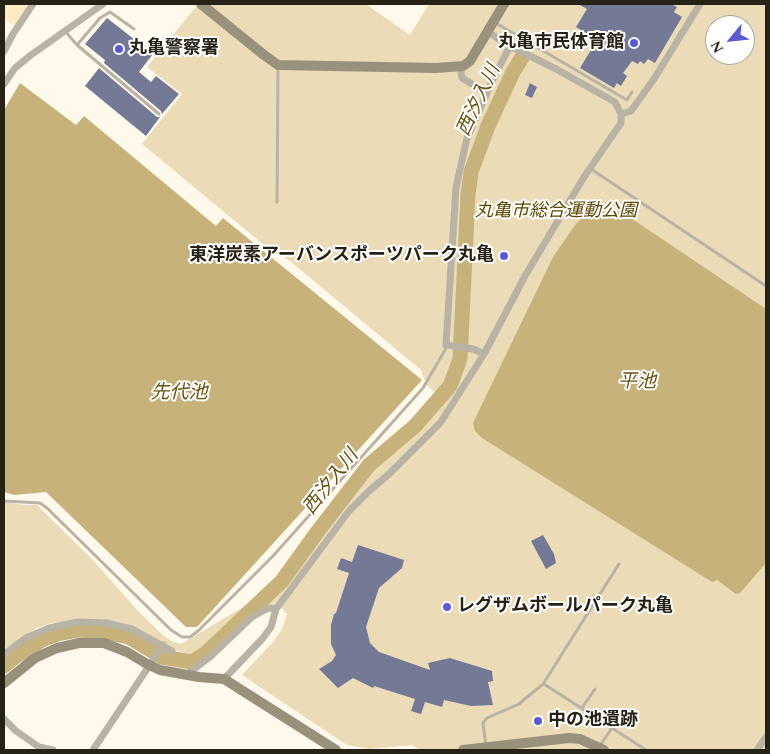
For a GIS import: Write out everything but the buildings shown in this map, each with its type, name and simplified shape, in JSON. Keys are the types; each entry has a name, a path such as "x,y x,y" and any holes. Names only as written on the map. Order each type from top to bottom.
{"street":[{"path":"4,51 33,4"},
{"path":"4,84 15,68 30,55 103,4"},
{"path":"201,4 278,65 436,68 460,67 470,62 504,4"},
{"path":"622,114 631,111 654,79 700,4"},
{"path":"224,680 263,638 271,627 276,609 349,511 441,422 484,354 525,276 584,178 620,127 622,114 615,102 510,46 488,32"},
{"path":"484,354 473,349 446,345 456,187 467,138 510,46"},
{"path":"460,67 462,78 487,92"},
{"path":"186,675 210,656 252,617 268,608 276,609"},
{"path":"4,654 26,638 49,628 77,622 106,623 132,629 172,651"},
{"path":"4,683 25,665 56,648 79,642 104,643 151,662 160,670 224,680 336,750"},
{"path":"93,750 163,645"},
{"path":"4,719 16,731 39,747 53,750"},
{"path":"757,750 766,737"},
{"path":"463,750 569,738 580,739 601,749"}],"lane":[{"path":"77,45 100,18 110,12 134,28"},
{"path":"493,22 627,100 632,92"},
{"path":"65,31 77,45 158,114"},
{"path":"278,65 278,202"},
{"path":"591,169 766,286"},
{"path":"4,501 40,503 47,508 172,630 182,637 190,637 273,556 423,388 446,345"},
{"path":"486,748 483,723 487,718 519,704 544,684 619,564"},
{"path":"544,684 646,750"},
{"path":"582,708 595,689"},
{"path":"601,749 612,728"}],"shaded area":[{"path":"4,4 30,4 15,27 4,19"}],"green space":[{"name":"丸亀市総合運動公園","path":"198,4 371,4 367,5 410,35 429,4 692,4 700,9 704,4 766,4 766,750 420,750 412,745 369,749 347,745 242,675 273,642 282,629 287,614 282,608 257,616 208,661 167,647 116,623 78,620 51,623 37,628 4,649 4,502 37,505 93,560 138,611 164,636 173,642 181,644 280,585 373,467 389,454 438,395 426,384 421,370 285,257 276,255 142,144 182,94 147,67"}],"water":[{"name":"先代池","path":"20,83 76,125 84,116 216,226 223,218 422,380 197,627 186,627 46,492 14,495 4,492 4,110"},
{"name":"平池","path":"605,205 622,212 766,309 766,563 740,593 736,594 717,580 712,582 482,438 475,431 473,423 553,257 575,225 585,215 592,209"}],"waterway":[{"name":"西汐入川","path":"4,666 44,639 78,630 97,631 129,637 162,657 192,662 206,653 282,581 369,465 415,426 450,386 460,359 468,195 471,172 488,126 513,72 523,56"}],"place":[{"name":"丸亀市民体育館","path":"634,43"},
{"name":"丸亀警察署","path":"119,49"},
{"name":"東洋炭素アーバンスポーツパーク丸亀","path":"504,256"},
{"name":"レグザムボールパーク丸亀","path":"447,607"},
{"name":"中の池遺跡","path":"538,721"}]}
